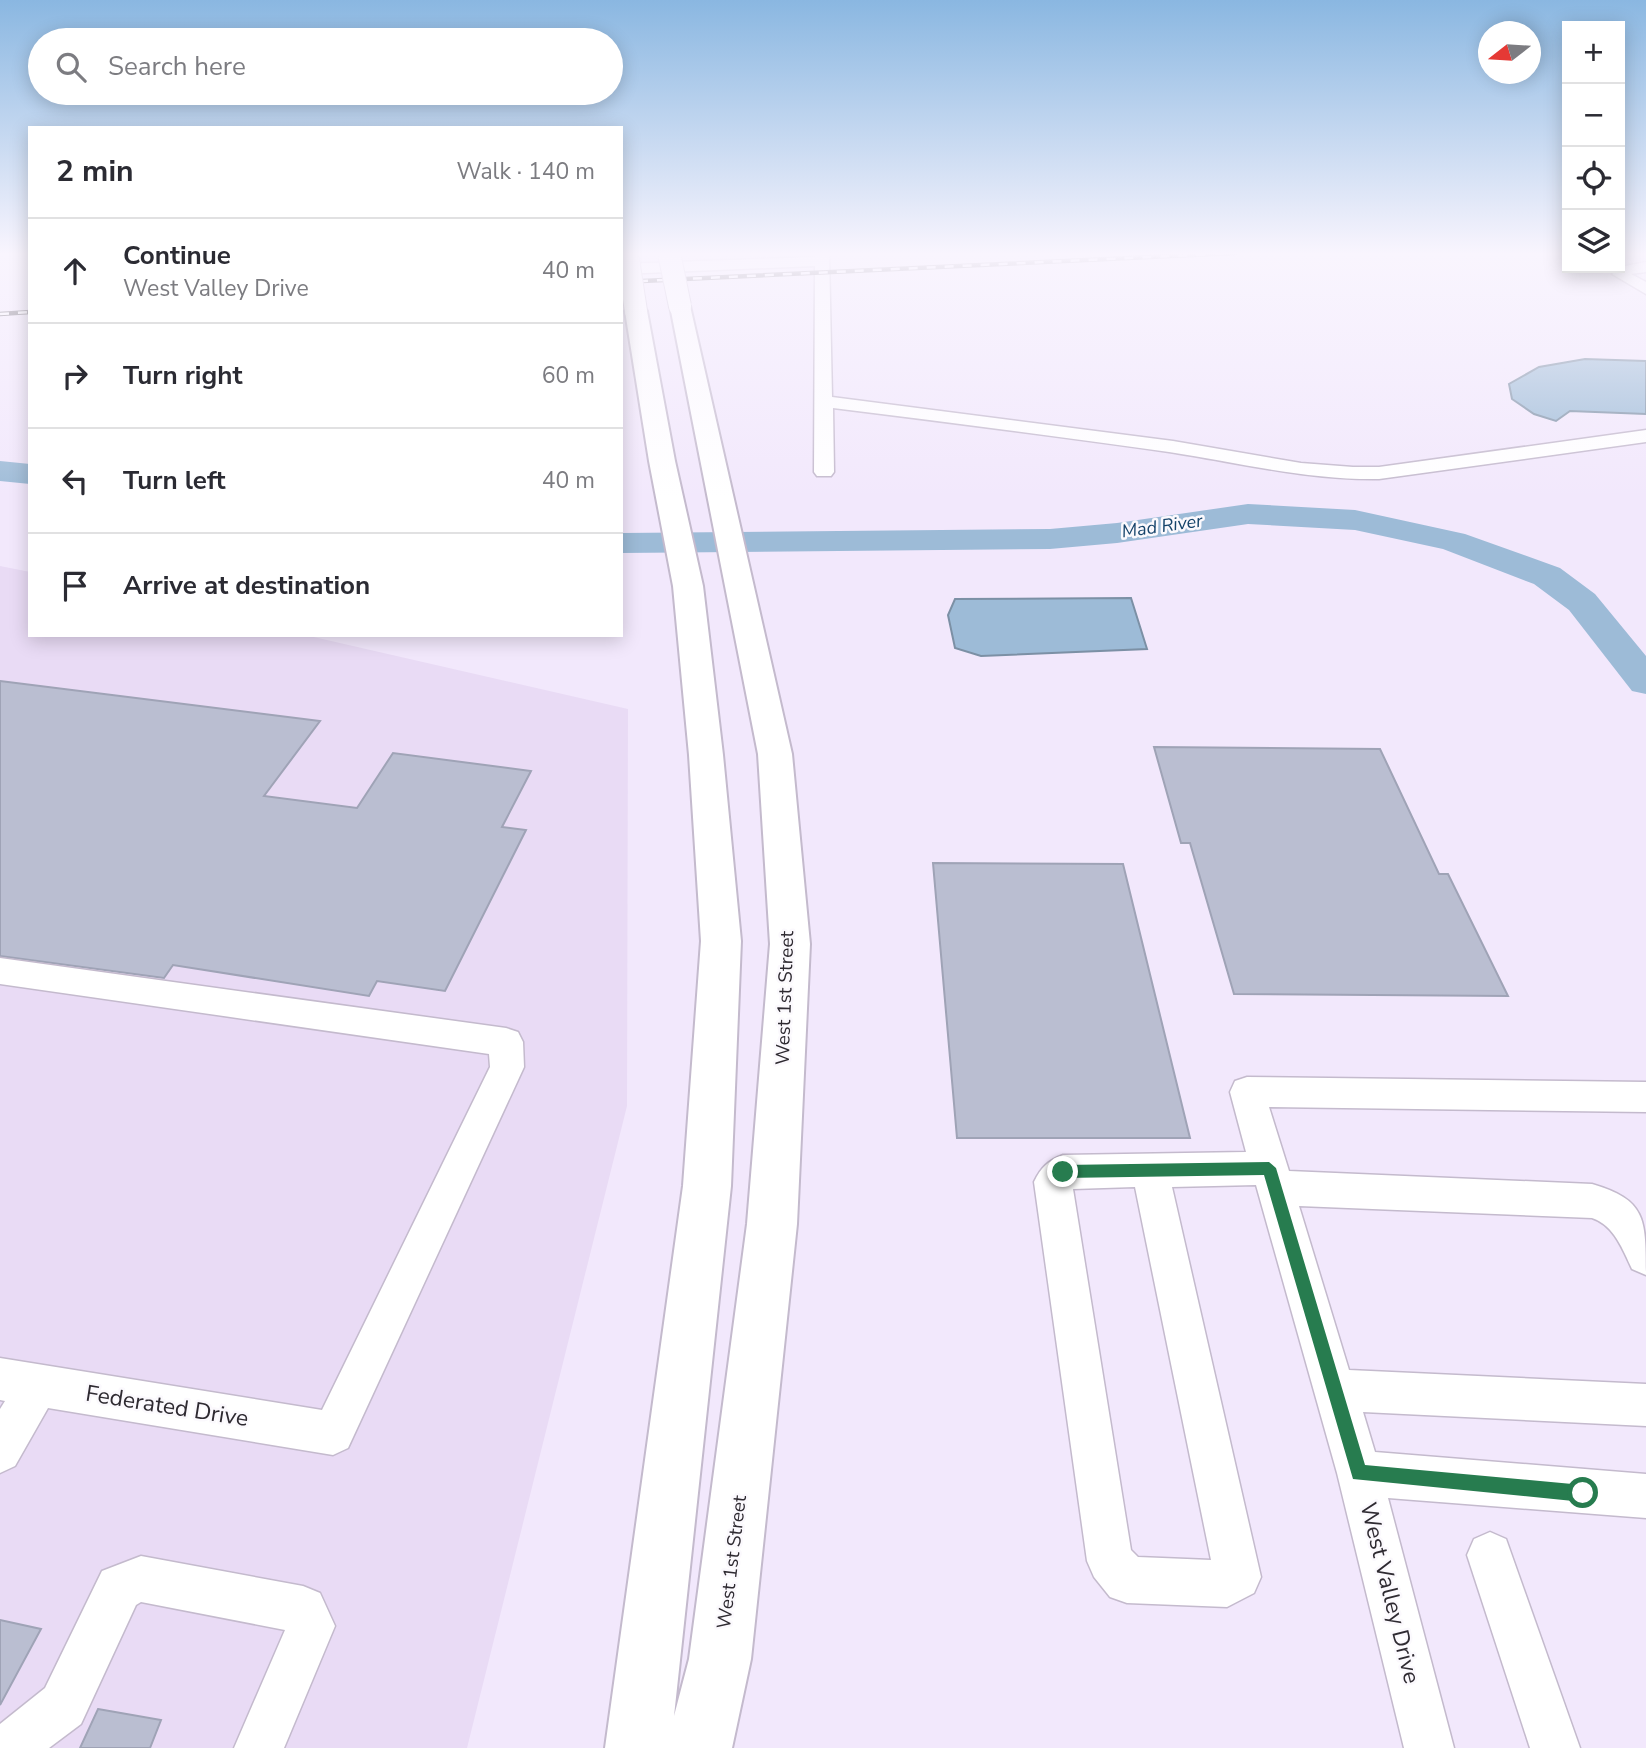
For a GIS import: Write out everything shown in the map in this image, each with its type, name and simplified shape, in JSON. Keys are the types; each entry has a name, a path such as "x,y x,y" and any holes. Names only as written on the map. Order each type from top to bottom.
{"main road":[{"path":"638,1748 707,1186 721,941 706,755 688,586 662,461 640,335"},
{"name":"West 1st Street","path":"686,335 775,754 790,944 772,1224 720,1660 699,1748"}],"street":[{"path":"823,335 824,472"},
{"path":"823,401 1171,447 1293,468 1354,474 1640,438"},
{"name":"Federated Drive","path":"4,976 506,1042 507,1068 333,1433 19,1382"},
{"path":"1359,1473 1247,1092 1646,1097"},
{"path":"1150,1171 1238,1577 1227,1584 1127,1580 1110,1561 1053,1182 1063,1172 1150,1171 1592,1201 1614,1207 1630,1225 1646,1256"},
{"path":"0,1451 19,1382"},
{"path":"1335,1390 1646,1405"},
{"name":"West Valley Drive","path":"1429,1748 1359,1473 1645,1498"},
{"path":"1490,1555 1555,1748"},
{"path":"14,1748 19,1740 63,1706 119,1588 141,1579 303,1610 312,1626 259,1748"}],"shaded area":[{"path":"0,566 28,572 28,637 314,637 628,709 627,1106 467,1748 0,1748"}],"water":[{"path":"1585,359 1646,361 1646,414 1570,411 1556,421 1534,414 1512,399 1509,384 1539,367"},
{"path":"1131,598 1147,649 981,656 955,648 948,615 955,599"}],"building":[{"path":"0,681 320,721 264,796 357,808 393,753 531,771 502,827 526,830 445,991 377,981 369,996 173,965 164,978 0,956"},
{"path":"1154,747 1380,749 1439,874 1448,874 1508,996 1234,994 1190,843 1181,843"},
{"path":"933,863 1123,864 1190,1138 957,1138"},
{"path":"0,1620 41,1629 0,1705"},
{"path":"98,1709 161,1720 150,1748 80,1748"}],"waterway":[{"name":"Mad River","path":"0,471 28,474"},
{"name":"Mad River","path":"623,543 1050,539 1117,533 1248,514 1355,520 1453,541 1547,576 1582,602 1646,682"}],"route":[{"path":"1063,1172 1269,1168 1359,1473 1583,1493"}]}
